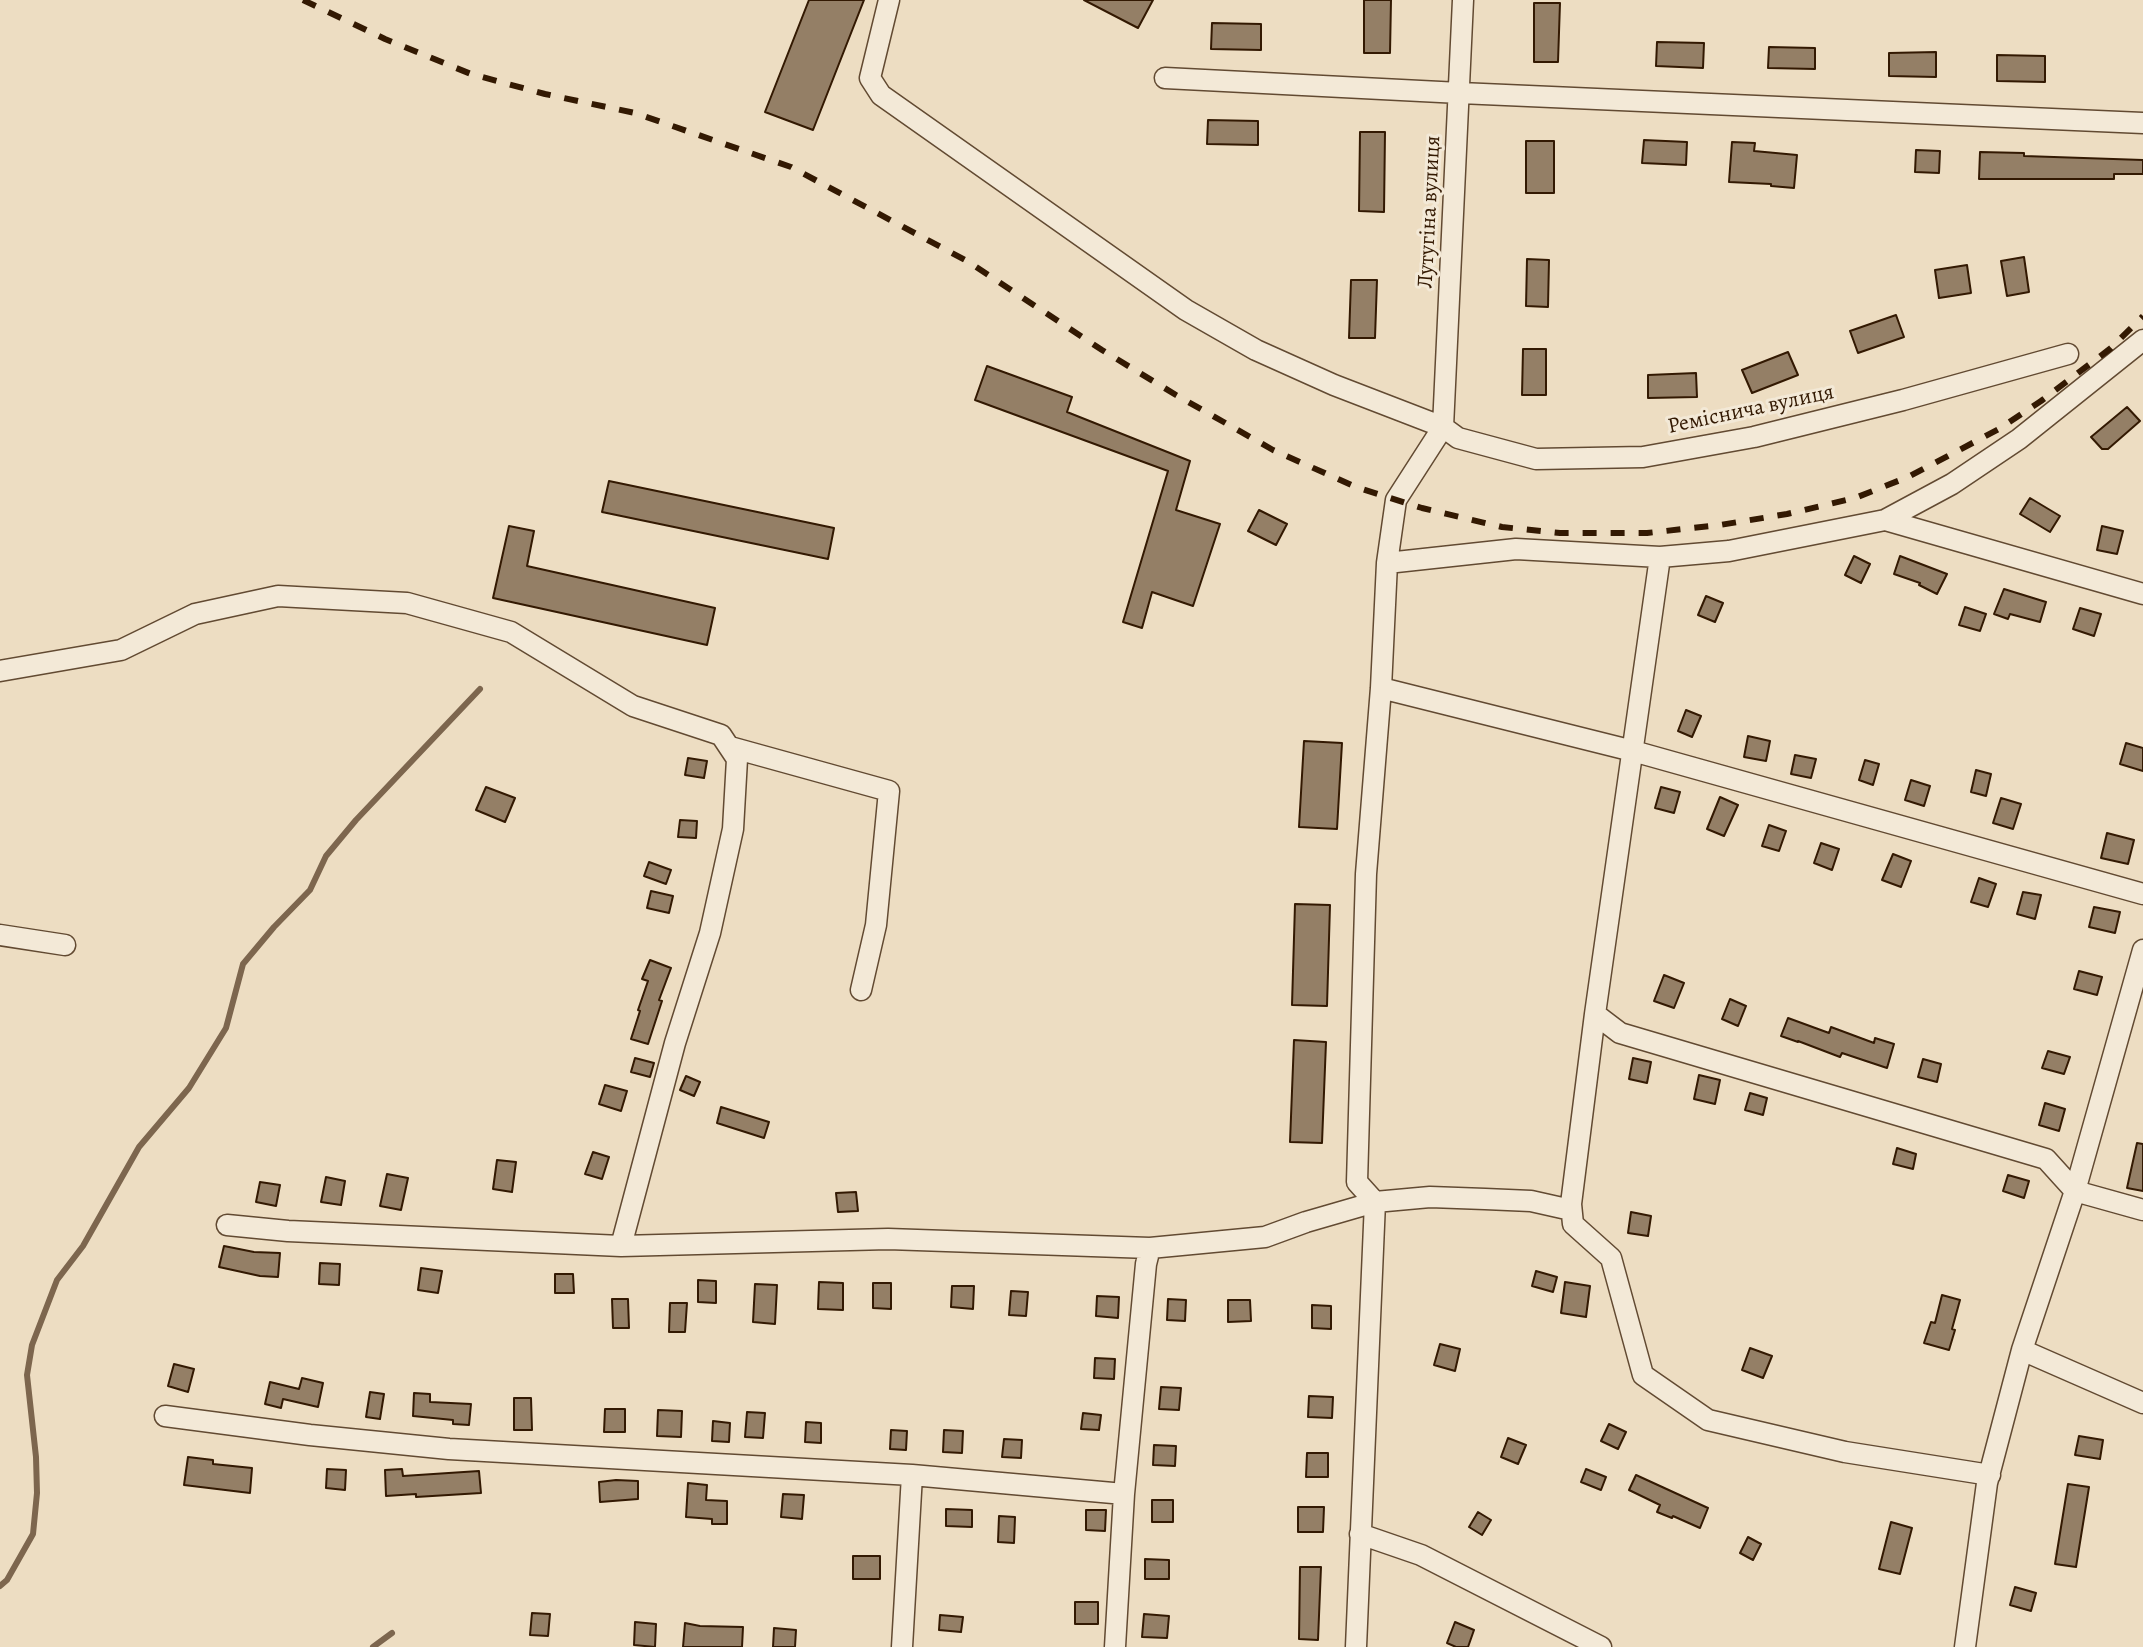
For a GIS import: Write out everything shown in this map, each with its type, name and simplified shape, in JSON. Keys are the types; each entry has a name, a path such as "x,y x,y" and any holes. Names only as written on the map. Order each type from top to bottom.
{"street":[{"name":"Реміснича вулиця","path":"889,0 870,78 881,95 1186,310 1256,350 1334,385 1443,427 1458,438 1536,459 1643,457 1754,437 2068,354"},
{"name":"Лутугіна вулиця","path":"1443,427 1463,0"},
{"path":"1165,78 2143,123"},
{"path":"1387,563 1516,549 1660,557 1729,551 1885,520 1952,484 2019,439 2143,340"},
{"path":"1356,1647 1375,1202 1357,1182 1366,874 1381,688 1387,563 1396,500 1443,427"},
{"path":"1885,520 2143,594"},
{"path":"1660,557 1595,1014 1571,1210 1573,1224 1611,1258 1643,1375 1708,1420 1845,1452 1990,1475"},
{"path":"0,671 121,650 195,614 278,596 407,603 511,632 633,706 721,735 737,759 733,829 710,933 675,1043 621,1246"},
{"path":"1381,688 1633,751 2143,894"},
{"path":"730,747 889,791 876,925 861,990"},
{"path":"0,935 65,945"},
{"path":"1965,1647 1990,1475 2022,1350 2075,1191 2143,950"},
{"path":"1595,1014 1620,1033 2046,1159 2075,1191 2143,1210"},
{"path":"227,1225 288,1231 621,1246 888,1239 1150,1248 1265,1237 1375,1202 1430,1197 1531,1201 1571,1210"},
{"path":"1115,1647 1124,1494 1150,1248"},
{"path":"2022,1350 2143,1403"},
{"path":"165,1416 449,1449 912,1475 1124,1494"},
{"path":"902,1647 912,1475"},
{"path":"1360,1534 1421,1555 1601,1647"}],"building":[{"path":"809,0 864,0 813,130 765,112"},
{"path":"1084,0 1153,0 1138,28"},
{"path":"1364,0 1391,0 1390,53 1364,53"},
{"path":"1534,3 1560,3 1558,62 1534,62"},
{"path":"1212,23 1261,24 1261,50 1211,49"},
{"path":"1657,42 1704,43 1703,68 1656,66"},
{"path":"1769,47 1815,48 1815,69 1768,68"},
{"path":"1936,52 1936,77 1889,76 1889,53"},
{"path":"1997,55 2045,56 2045,82 1997,81"},
{"path":"1208,120 1258,121 1258,145 1207,144"},
{"path":"1360,132 1385,132 1384,212 1359,211"},
{"path":"1644,140 1687,142 1686,165 1642,163"},
{"path":"1526,141 1554,141 1554,193 1526,193"},
{"path":"1732,142 1755,143 1754,151 1797,155 1794,188 1729,182"},
{"path":"1916,150 1940,151 1939,173 1915,172"},
{"path":"1980,152 2143,160 2143,174 2114,174 2114,179 1979,179"},
{"path":"2024,257 2029,292 2007,296 2001,261"},
{"path":"1527,259 1549,260 1548,307 1526,306"},
{"path":"1967,265 1971,293 1939,298 1935,270"},
{"path":"1351,280 1377,280 1375,338 1349,338"},
{"path":"1896,315 1904,337 1858,353 1850,331"},
{"path":"1523,349 1546,349 1546,395 1522,395"},
{"path":"1788,352 1798,375 1752,393 1742,370"},
{"path":"987,366 1072,397 1067,412 1190,461 1176,510 1220,524 1193,606 1152,592 1142,628 1123,622 1168,471 975,400"},
{"path":"1696,373 1697,397 1648,398 1648,375"},
{"path":"2127,407 2140,421 2108,449 2102,449 2091,437"},
{"path":"609,481 834,528 828,559 602,512"},
{"path":"2030,498 2060,516 2050,532 2020,514"},
{"path":"1259,510 1287,524 1276,545 1248,531"},
{"path":"509,526 534,531 527,566 715,608 707,645 493,598"},
{"path":"2102,526 2123,531 2117,554 2097,550"},
{"path":"1854,556 1870,564 1861,583 1845,575"},
{"path":"1900,556 1947,574 1937,594 1920,583 1894,574"},
{"path":"2004,589 2046,602 2040,622 2010,614 2008,619 1994,614"},
{"path":"1706,596 1723,603 1715,622 1698,615"},
{"path":"1965,607 1986,614 1980,631 1959,625"},
{"path":"2080,608 2101,614 2094,636 2073,629"},
{"path":"1686,710 1701,716 1692,737 1678,731"},
{"path":"1748,736 1770,741 1766,761 1744,757"},
{"path":"1304,741 1342,743 1337,829 1299,827"},
{"path":"2126,743 2143,748 2143,771 2120,764"},
{"path":"1795,755 1816,759 1811,778 1791,774"},
{"path":"688,758 707,761 704,778 685,775"},
{"path":"1865,760 1879,764 1873,785 1859,780"},
{"path":"1976,770 1991,774 1986,796 1971,792"},
{"path":"1911,780 1930,786 1924,806 1905,800"},
{"path":"486,787 515,798 505,822 476,810"},
{"path":"1661,787 1680,792 1674,813 1655,808"},
{"path":"1720,797 1738,805 1724,836 1707,829"},
{"path":"2001,798 2021,804 2013,829 1993,823"},
{"path":"680,820 697,821 696,838 678,837"},
{"path":"1769,825 1786,831 1779,851 1762,846"},
{"path":"2107,833 2134,840 2128,864 2101,858"},
{"path":"1821,843 1839,849 1832,870 1814,863"},
{"path":"1893,854 1911,861 1901,887 1882,880"},
{"path":"649,862 671,870 666,884 644,876"},
{"path":"1979,878 1996,884 1988,907 1971,902"},
{"path":"651,891 673,896 669,913 647,908"},
{"path":"2023,892 2041,895 2035,919 2017,914"},
{"path":"1295,904 1330,905 1327,1006 1292,1005"},
{"path":"2094,907 2120,912 2115,933 2089,927"},
{"path":"650,960 671,968 648,1044 631,1039 648,981 642,979"},
{"path":"2079,971 2102,977 2097,995 2074,989"},
{"path":"1664,975 1684,983 1674,1008 1654,1001"},
{"path":"1730,999 1746,1006 1738,1026 1722,1019"},
{"path":"1788,1018 1829,1033 1831,1027 1874,1043 1875,1038 1894,1044 1887,1068 1842,1053 1840,1057 1781,1036"},
{"path":"1294,1040 1326,1042 1322,1143 1290,1142"},
{"path":"2048,1051 2070,1057 2064,1074 2042,1068"},
{"path":"635,1058 654,1063 650,1077 631,1072"},
{"path":"1633,1058 1651,1062 1647,1083 1629,1079"},
{"path":"1923,1059 1941,1064 1937,1082 1918,1077"},
{"path":"1699,1075 1720,1080 1715,1104 1694,1099"},
{"path":"686,1076 700,1082 694,1096 680,1090"},
{"path":"605,1085 627,1091 621,1111 599,1104"},
{"path":"1750,1093 1767,1098 1763,1115 1745,1110"},
{"path":"2045,1103 2065,1109 2059,1131 2039,1125"},
{"path":"721,1107 769,1122 764,1138 717,1123"},
{"path":"2137,1143 2143,1144 2143,1191 2127,1188"},
{"path":"1897,1148 1916,1154 1913,1169 1893,1164"},
{"path":"593,1152 609,1157 602,1179 585,1174"},
{"path":"497,1160 516,1162 512,1192 493,1189"},
{"path":"387,1174 408,1178 401,1210 380,1206"},
{"path":"2008,1175 2029,1181 2024,1198 2003,1191"},
{"path":"326,1177 345,1181 341,1205 321,1202"},
{"path":"260,1182 280,1185 276,1206 256,1202"},
{"path":"856,1192 858,1211 838,1212 836,1193"},
{"path":"1631,1212 1651,1216 1648,1236 1628,1233"},
{"path":"224,1246 280,1253 278,1277 219,1267"},
{"path":"320,1263 340,1264 339,1285 319,1284"},
{"path":"421,1268 442,1271 438,1293 418,1290"},
{"path":"1536,1271 1557,1277 1553,1292 1532,1286"},
{"path":"555,1274 573,1274 574,1293 555,1293"},
{"path":"698,1280 716,1281 716,1303 698,1302"},
{"path":"819,1282 843,1283 843,1310 818,1309"},
{"path":"1565,1282 1590,1286 1586,1317 1561,1313"},
{"path":"873,1283 891,1283 891,1309 873,1308"},
{"path":"755,1284 777,1285 775,1324 753,1322"},
{"path":"952,1286 974,1286 973,1309 951,1307"},
{"path":"1011,1291 1028,1292 1026,1316 1009,1315"},
{"path":"1942,1295 1960,1300 1949,1350 1924,1343 1931,1322 1935,1323"},
{"path":"1097,1296 1119,1297 1118,1318 1096,1316"},
{"path":"612,1299 628,1299 629,1328 613,1328"},
{"path":"1168,1299 1186,1300 1185,1321 1167,1320"},
{"path":"1228,1300 1250,1300 1251,1321 1228,1322"},
{"path":"670,1303 687,1303 685,1332 669,1332"},
{"path":"1312,1305 1331,1306 1331,1329 1312,1328"},
{"path":"1440,1344 1460,1349 1455,1371 1434,1365"},
{"path":"1750,1348 1772,1356 1763,1378 1742,1370"},
{"path":"1095,1358 1115,1359 1114,1379 1094,1378"},
{"path":"174,1364 194,1369 188,1392 168,1386"},
{"path":"302,1378 323,1383 318,1407 283,1399 281,1408 265,1404 270,1382 299,1389"},
{"path":"1161,1387 1181,1388 1179,1410 1159,1409"},
{"path":"370,1392 384,1394 380,1419 366,1417"},
{"path":"414,1393 430,1394 430,1402 471,1404 469,1425 413,1416"},
{"path":"1309,1396 1333,1397 1332,1418 1308,1417"},
{"path":"514,1398 531,1398 532,1430 514,1430"},
{"path":"605,1409 625,1409 625,1432 604,1432"},
{"path":"658,1410 682,1411 681,1437 657,1436"},
{"path":"747,1412 765,1413 763,1438 745,1437"},
{"path":"1083,1413 1101,1415 1099,1430 1081,1429"},
{"path":"713,1421 730,1423 729,1442 712,1441"},
{"path":"806,1422 821,1423 821,1443 805,1442"},
{"path":"1609,1424 1626,1432 1618,1449 1601,1441"},
{"path":"891,1430 907,1431 906,1450 890,1449"},
{"path":"944,1430 963,1431 962,1453 943,1452"},
{"path":"2079,1436 2103,1440 2100,1459 2075,1455"},
{"path":"1508,1438 1526,1445 1518,1464 1501,1457"},
{"path":"1004,1439 1022,1440 1021,1458 1002,1457"},
{"path":"1154,1445 1176,1446 1175,1466 1153,1465"},
{"path":"1307,1453 1328,1453 1328,1477 1306,1477"},
{"path":"188,1457 213,1460 213,1464 252,1468 250,1493 184,1485"},
{"path":"327,1469 346,1470 345,1490 326,1488"},
{"path":"402,1469 403,1476 479,1471 481,1493 386,1496 385,1470"},
{"path":"1586,1469 1606,1477 1601,1490 1581,1482"},
{"path":"1636,1475 1708,1508 1700,1528 1657,1512 1660,1505 1629,1490"},
{"path":"638,1481 638,1499 600,1502 599,1482"},
{"path":"688,1483 707,1485 706,1500 727,1501 727,1524 712,1524 712,1519 686,1517"},
{"path":"2068,1484 2089,1487 2076,1567 2055,1564"},
{"path":"783,1494 804,1495 802,1519 781,1517"},
{"path":"1152,1500 1173,1500 1173,1522 1152,1522"},
{"path":"1298,1507 1324,1507 1323,1532 1298,1532"},
{"path":"946,1509 972,1510 972,1527 946,1526"},
{"path":"1086,1510 1106,1510 1105,1531 1086,1530"},
{"path":"1478,1512 1491,1520 1482,1535 1469,1527"},
{"path":"999,1516 1015,1517 1014,1543 998,1542"},
{"path":"1891,1522 1912,1528 1900,1574 1879,1569"},
{"path":"1748,1537 1761,1544 1753,1560 1740,1553"},
{"path":"853,1556 880,1556 880,1579 853,1579"},
{"path":"1145,1559 1169,1560 1169,1579 1145,1579"},
{"path":"1300,1567 1321,1567 1318,1640 1299,1639"},
{"path":"2015,1587 2036,1593 2031,1611 2010,1605"},
{"path":"1075,1602 1098,1602 1098,1624 1075,1624"},
{"path":"532,1613 550,1614 548,1636 530,1635"},
{"path":"1144,1614 1169,1616 1167,1638 1142,1637"},
{"path":"940,1615 963,1617 961,1632 939,1630"},
{"path":"635,1622 656,1624 655,1647 634,1645"},
{"path":"1455,1622 1474,1630 1468,1647 1447,1643"},
{"path":"685,1623 743,1627 742,1647 683,1647"},
{"path":"774,1628 796,1630 795,1647 773,1647"}],"waterway":[{"path":"0,1586 7,1580 33,1534 37,1493 36,1457 27,1375 32,1345 57,1280 83,1246 139,1147 189,1088 226,1028 243,964 310,890 326,856 356,820 480,689"},
{"path":"373,1647 392,1633"}],"railway":[{"path":"303,0 385,39 471,74 635,113 791,167 967,261 1102,350 1273,450 1356,487 1422,508 1502,527 1560,533 1647,533 1787,514 1855,498 1908,477 1999,429 2111,348 2143,316"}]}
